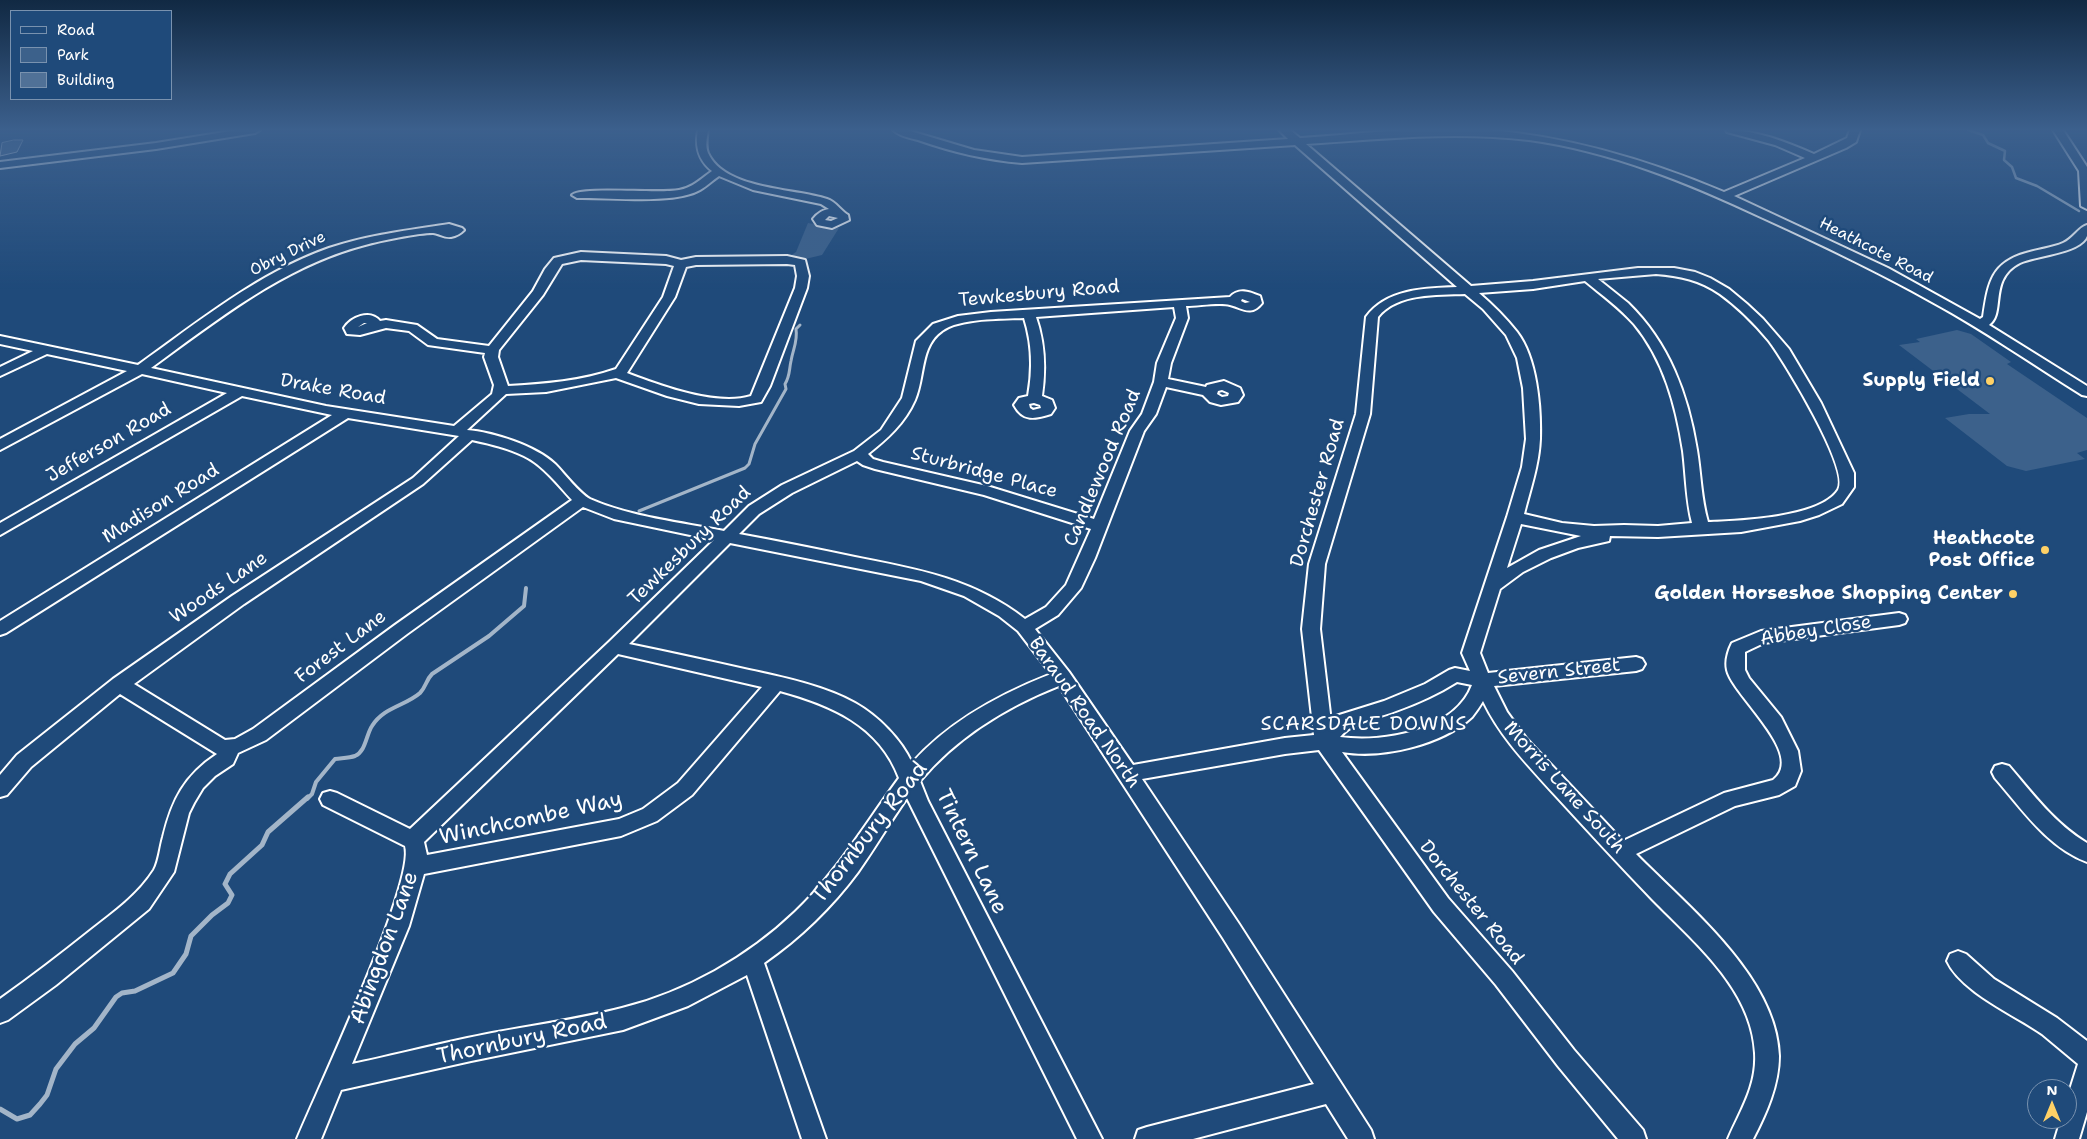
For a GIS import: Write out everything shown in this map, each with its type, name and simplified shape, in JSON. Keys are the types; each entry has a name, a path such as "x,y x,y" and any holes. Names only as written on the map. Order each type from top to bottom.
{"street":[{"path":"577,195 665,195 682,193 696,188 702,183"},
{"path":"744,183 824,202 834,208 835,212"},
{"name":"Morris Lane South","path":"1346,183 1470,290 1500,318 1519,344 1527,369 1530,388 1533,439 1529,467 1516,517 1471,653 1497,712 1514,738 1620,852 1720,953 1742,982 1751,998 1766,1042 1767,1063 1762,1092 1754,1114 1740,1139"},
{"name":"Heathcote Road","path":"1689,183 1725,196 1917,288 2087,392"},
{"path":"1725,196 1755,183"},
{"path":"2085,183 2087,206"},
{"path":"1980,325 1989,319 1995,282 2006,266 2020,258 2069,245 2080,239 2087,228"},
{"name":"Obry Drive","path":"0,444 140,370 239,299 271,279 313,259 364,240 437,229"},
{"path":"616,374 661,391 690,399 741,402 750,401 758,397 801,288 803,276 801,263 787,260 696,261 681,264 666,260 588,256 569,257 558,261 551,269 539,292 492,350 491,357 501,385 500,390 546,388 616,374 626,367 648,327 669,297 681,264"},
{"name":"Dorchester Road","path":"1494,585 1512,571 1542,555 1598,537 1634,531 1653,532 1745,526 1793,517 1822,508 1841,498 1848,486 1848,480 1816,404 1790,357 1758,320 1726,292 1708,281 1688,274 1640,272 1588,277 1526,286 1419,294 1381,304 1372,317 1363,414 1317,564 1311,629 1324,742 1441,905 1504,978 1566,1058 1634,1139"},
{"path":"1588,277 1623,306 1644,328 1666,363 1678,392 1686,421 1694,474 1696,510 1701,528"},
{"name":"Tewkesbury Road","path":"412,840 754,510 774,496 860,454 886,433 903,410 909,398 923,341 938,327 958,320 1179,303 1234,301"},
{"name":"Candlewood Road","path":"1024,627 1052,611 1073,588 1100,526 1137,431 1149,414 1161,382 1164,363 1182,318 1179,303"},
{"path":"1030,314 1039,353 1036,398"},
{"path":"373,326 386,324 412,328 433,342 492,350"},
{"name":"Drake Road","path":"0,340 344,414 463,433 506,443 532,453 547,465 582,501 614,514 639,519"},
{"path":"165,376 160,371 170,349"},
{"path":"0,372 45,350"},
{"path":"1161,382 1209,392"},
{"name":"Woods Lane","path":"0,789 24,761 47,740 119,684 238,600 418,481 442,462 463,433 495,399 500,390"},
{"name":"Jefferson Road","path":"0,530 239,392"},
{"name":"Madison Road","path":"0,629 344,414"},
{"name":"Sturbridge Place","path":"860,454 868,462 880,466 987,491 1100,526"},
{"name":"Forest Lane","path":"0,1012 48,978 142,902 164,872 179,812 196,782 208,770 226,758 231,750 258,735 418,616 582,501"},
{"path":"1516,517 1539,524 1590,532 1634,531"},
{"name":"Baraud Road North","path":"639,519 923,576 970,592 1006,612 1024,627 1062,677 1128,774 1362,1139"},
{"name":"Abbey Close","path":"1620,852 1731,799 1779,787 1788,780 1791,771 1789,751 1774,722 1742,682 1736,670 1735,659 1738,648 1761,638 1899,619"},
{"name":"Tintern Lane","path":"615,646 776,683 830,699 864,718 895,750 903,763 909,780 959,883 1090,1139"},
{"name":"Severn Street","path":"1324,742 1343,721 1390,706 1431,689 1455,675 1483,680 1506,679 1636,664"},
{"name":"Thornbury Road","path":"334,1080 623,1019 650,1010 715,982 771,946 788,932 849,868 909,780 934,752 990,710 1010,698 1062,677"},
{"name":"Severn Street","path":"1128,774 1276,748 1324,742 1356,747 1374,747 1427,735 1449,724 1466,710 1477,696 1483,680"},
{"name":"Winchcombe Way","path":"416,866 621,827 650,815 685,789 776,683"},
{"path":"119,684 222,748 231,750"},
{"path":"2002,772 2053,830 2063,839 2087,853"},
{"path":"330,798 412,840"},
{"name":"Abingdon Lane","path":"309,1139 398,926 416,866 415,845 412,840"},
{"path":"752,959 814,1139"},
{"path":"1958,961 1986,987 2049,1026 2087,1056"},
{"path":"2067,1139 2087,1071"},
{"path":"1147,1139 1331,1091"}],"green space":[{"path":"808,223 839,228 822,255 801,260 790,256 796,252"},
{"name":"Supply Field","path":"1957,330 1971,334 2011,362 2007,364 2087,418 2087,450 2077,453 2085,459 2026,471 2007,466 1945,418 1969,414 1990,414 1899,345 1920,342 1916,339"}],"waterway":[{"path":"2030,183 2079,211"},
{"path":"639,511 745,468 749,464 755,444 786,389 785,384 789,376 796,341 796,329 800,325"},
{"path":"307,799 312,794 316,782 335,759 353,757 359,754 364,747 372,726 382,715 420,693 432,674 489,636 524,606 526,588"},
{"path":"0,1109 17,1119 30,1115 47,1095 56,1069 75,1044 94,1028 116,997 122,993 135,991 173,973 186,954 191,936 212,915 228,903 232,895 225,884 230,874 262,845 268,832 308,797"}],"place":[{"name":"Supply Field","path":"1990,381"},
{"name":"Heathcote Post Office","path":"2045,550"},
{"name":"Golden Horseshoe Shopping Center","path":"2013,594"}],"district":[{"name":"SCARSDALE DOWNS","path":"1364,725"}]}
